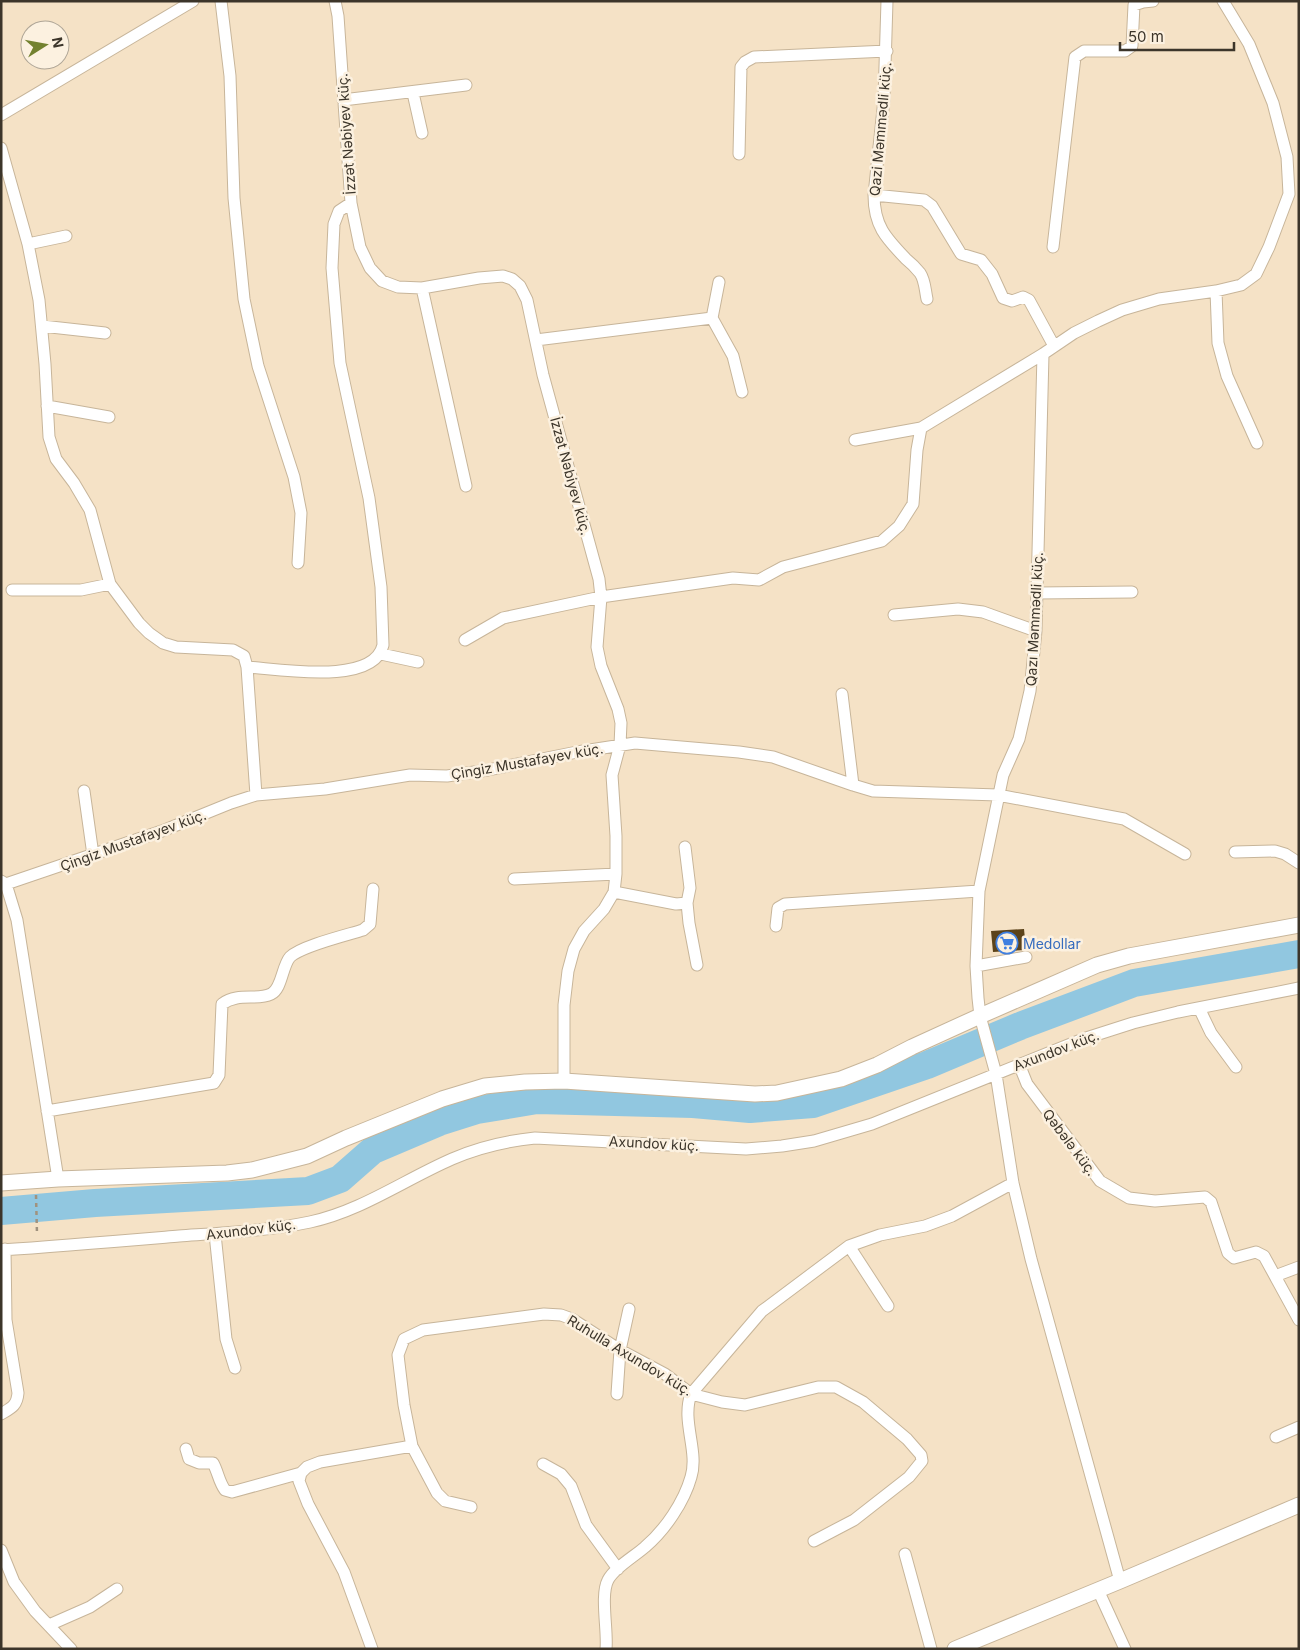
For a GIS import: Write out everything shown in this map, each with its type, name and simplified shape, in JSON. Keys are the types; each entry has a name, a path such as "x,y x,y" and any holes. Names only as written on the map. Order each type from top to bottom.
{"street":[{"path":"1,115 193,1"},
{"path":"221,1 230,76 234,198 244,299 258,366 294,477 301,513 298,563"},
{"name":"İzzət Nəbiyev küç.","path":"335,1 338,16 351,203 360,247 370,268 382,281 398,286 422,288 503,276 512,279 520,286 527,300 543,375 599,579 601,597 597,647 601,666 618,709 621,724 620,745 612,775 616,836 616,874 614,892 604,909 584,931 574,949 568,971 564,1005 564,1081"},
{"name":"Qazi Məmmədli küç.","path":"887,1 884,99 874,211 879,225 888,240 920,272 924,280 927,299"},
{"path":"1053,247 1075,57 1084,51 1125,51 1132,46 1134,5 1153,1"},
{"path":"855,440 921,428 1098,320 1122,310 1159,299 1216,291 1241,285 1256,274 1294,196 1287,157 1273,103 1249,44 1223,1"},
{"path":"739,154 741,67 745,62 754,57 886,51"},
{"path":"343,100 466,85"},
{"path":"413,92 422,133"},
{"path":"1,148 28,244 39,300 48,437 52,450 90,510 110,584 139,623 163,643 176,647 233,650 244,656 247,667 256,795"},
{"path":"874,195 924,200 932,206 961,254 981,260 992,274 1004,298 1012,301 1023,297 1029,300 1054,346"},
{"path":"247,667 324,672 348,671 366,666 381,654 383,645 381,588 369,498 340,363 332,268 334,224 339,211 351,203"},
{"path":"28,244 66,236"},
{"path":"719,282 712,318 734,356 742,392"},
{"path":"422,288 466,486"},
{"path":"1216,291 1218,343 1227,376 1257,443"},
{"path":"536,340 712,318"},
{"path":"42,326 105,333"},
{"name":"Qazı Məmmədli küç.","path":"1043,354 1036,631 1030,691 1019,739 1003,775 979,891 976,966 982,1021 996,1074 1013,1183 1031,1259 1120,1582"},
{"path":"47,406 109,417"},
{"path":"464,640 502,618 601,597 733,578 759,580 784,567 882,541 899,526 913,504 917,450 921,428"},
{"path":"12,590 81,590 110,584"},
{"path":"1037,593 1132,592"},
{"path":"894,615 958,609 983,612 1036,631"},
{"path":"381,654 418,662"},
{"path":"842,694 853,785"},
{"name":"Çingiz Mustafayev küç.","path":"58,1179 17,920 4,882 92,855 256,795 325,790 410,775 447,776 635,743 739,752 773,757 853,785 873,790 998,795 1124,819 1184,854"},
{"path":"84,791 92,855"},
{"path":"685,847 690,888 687,903 689,923 697,965"},
{"path":"1235,852 1275,851 1285,854 1299,863"},
{"path":"514,879 616,874"},
{"path":"48,1111 214,1083 219,1076 222,1004 230,999 270,995 277,990 279,980 290,957 302,950 363,930 370,924 373,889"},
{"path":"776,926 778,908 785,904 979,891"},
{"path":"614,892 676,904 687,903"},
{"path":"1,1184 35,1180 227,1174 252,1170 307,1156 346,1138 469,1090 507,1083 564,1081 755,1094 777,1093 841,1079 877,1065 912,1047 982,1021 1084,969 1112,960 1299,925"},
{"path":"976,966 1026,957"},
{"name":"Axundov küç.","path":"3,1250 248,1231 310,1222 341,1212 381,1195 452,1159 480,1148 506,1141 536,1138 746,1149 814,1141 872,1124 1019,1064 1133,1023 1299,988"},
{"path":"1199,1008 1211,1033 1236,1067"},
{"name":"Qəbələ küç.","path":"1019,1064 1028,1084 1100,1181 1129,1198 1155,1202 1206,1197 1211,1202 1228,1253 1234,1258 1256,1252 1264,1256 1299,1320"},
{"path":"606,1649 605,1590 608,1580 647,1545 663,1526 682,1498 691,1477 693,1466 688,1402 691,1394 762,1311 849,1246 880,1235 925,1226 952,1216 1013,1183"},
{"path":"215,1234 226,1339 235,1368"},
{"path":"849,1246 888,1306"},
{"path":"1,1414 14,1407 18,1393 6,1320 3,1250"},
{"path":"1275,1276 1299,1267"},
{"path":"617,1394 620,1350 629,1309"},
{"name":"Ruhulla Axundov küç.","path":"471,1507 445,1500 437,1493 412,1446 404,1405 398,1355 404,1339 413,1333 423,1330 544,1314 561,1315 572,1319 620,1350 666,1374 691,1394 722,1402 745,1405 818,1387 836,1387 864,1402 907,1439 921,1455 922,1461 914,1471 854,1520 814,1541"},
{"path":"1276,1437 1299,1427"},
{"path":"186,1449 190,1459 199,1463 213,1463 219,1481 225,1490 232,1492 301,1473 307,1467 320,1462 412,1446"},
{"path":"542,1464 561,1474 571,1486 586,1525 618,1570"},
{"path":"301,1473 300,1481 308,1504 344,1572 372,1649"},
{"path":"956,1649 1120,1582 1299,1505"},
{"path":"1,1550 14,1582 35,1611 71,1649"},
{"path":"905,1554 930,1649"},
{"path":"49,1625 90,1607 117,1589"},
{"path":"1098,1590 1125,1649"}],"path":[{"path":"35,1180 37,1247"}],"building":[{"path":"1024,929 1026,950 993,952 991,931"}],"waterway":[{"path":"1,1211 95,1203 308,1191 340,1179 373,1150 439,1122 477,1110 537,1100 693,1104 750,1109 813,1104 927,1065 1020,1026 1134,983 1299,954"}],"place":[{"name":"Medollar","path":"1007,943"}]}
